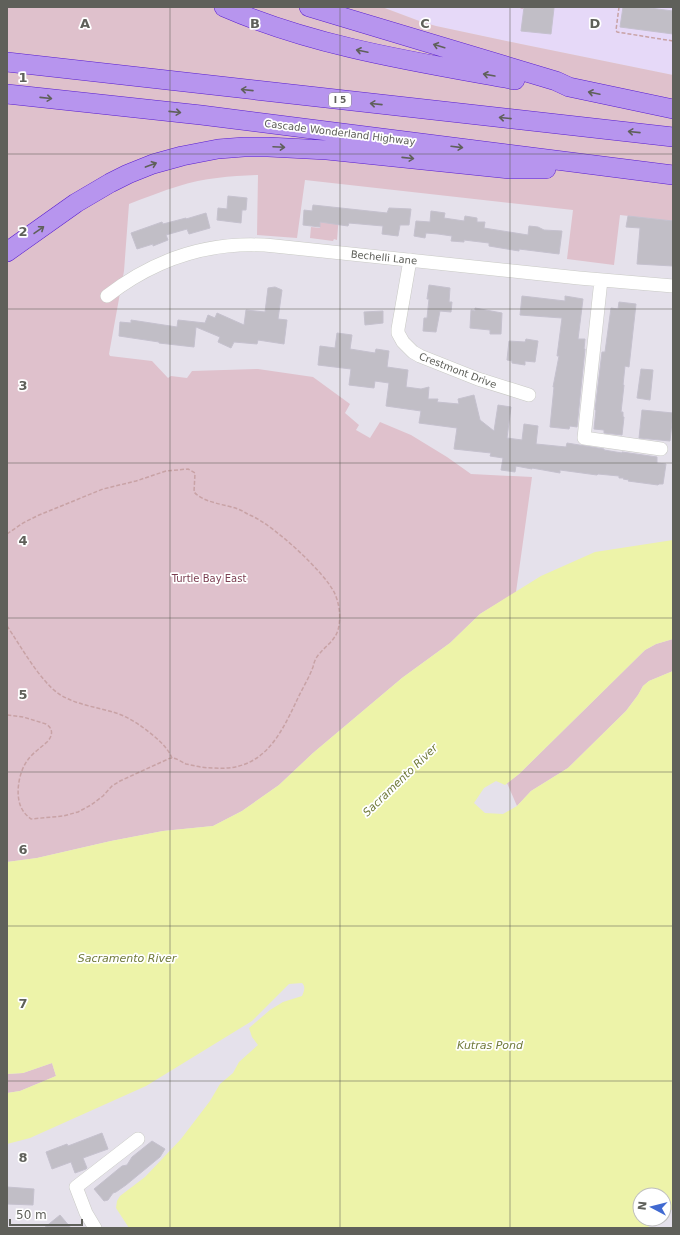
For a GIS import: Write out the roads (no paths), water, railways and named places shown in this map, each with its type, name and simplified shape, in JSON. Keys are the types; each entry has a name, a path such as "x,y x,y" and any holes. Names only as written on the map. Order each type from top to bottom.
{"highway":[{"path":"224,7 301,35 352,49 554,87 569,87 673,109"},
{"path":"309,7 556,81 569,87"},
{"path":"319,7 347,18"},
{"name":"I 5","path":"7,62 673,137"},
{"name":"Cascade Wonderland Highway","path":"7,94 201,115 673,174"},
{"path":"7,252 76,203 110,182 153,164 182,156 218,149 268,147 327,150 510,169 626,168"}],"street":[{"name":"Bechelli Lane","path":"107,296 132,278 171,260 205,249 230,245 264,244 601,280 673,286"},
{"name":"Crestmont Drive","path":"410,260 398,329 398,333 407,347 420,356 478,379 529,395"},
{"path":"601,280 584,438 661,449"},
{"path":"95,1228 86,1213 76,1187 138,1140"}],"water":[{"path":"673,540 673,639 656,644 645,650 519,774 505,785 496,781 484,788 474,803 485,813 503,814 517,806 531,791 568,768 626,711 643,686 649,681 673,671 673,1209 672,1187 632,1187 632,1227 648,1227 647,1228 129,1228 116,1208 117,1201 120,1196 145,1177 181,1139 210,1101 220,1084 233,1073 239,1062 258,1045 252,1037 249,1028 270,1010 283,1002 302,996 304,988 302,983 289,984 252,1021 146,1086 30,1138 7,1144 7,1093 20,1091 56,1076 52,1063 23,1073 7,1074 7,862 37,858 163,831 213,826 242,811 279,785 313,753 402,678 450,643 480,614 541,576 595,552"}],"park label":[{"name":"Turtle Bay East","path":"209,578"}],"water label":[{"name":"Sacramento River","path":"400,780"},
{"name":"Sacramento River","path":"127,958"},
{"name":"Kutras Pond","path":"490,1045"}]}
